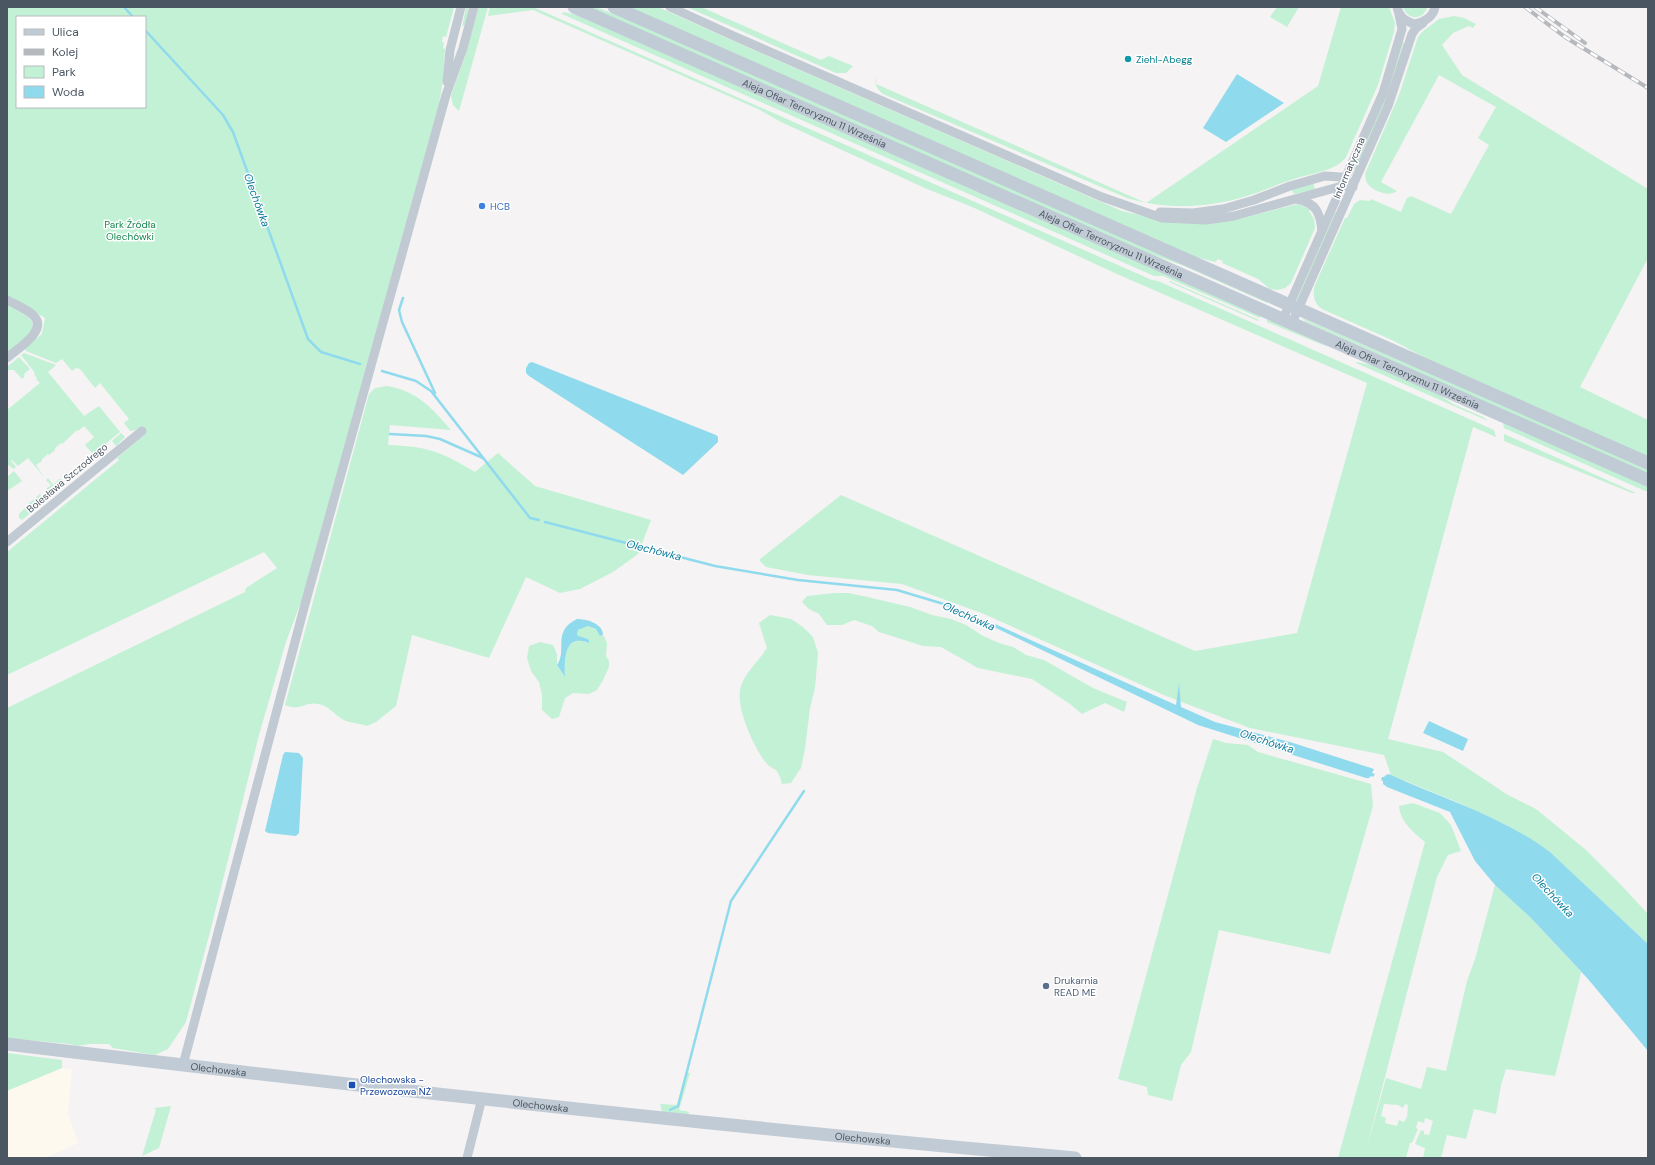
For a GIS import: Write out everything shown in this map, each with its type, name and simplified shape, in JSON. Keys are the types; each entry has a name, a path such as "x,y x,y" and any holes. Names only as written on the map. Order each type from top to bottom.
{"street":[{"path":"446,95 450,50 461,7"},
{"path":"183,1066 305,604 446,95 463,48 474,7"},
{"name":"Aleja Ofiar Terroryzmu 11 Września","path":"574,7 1648,480"},
{"name":"Aleja Ofiar Terroryzmu 11 Września","path":"614,7 1648,463"},
{"path":"670,7 1118,204 1162,218 1181,220 1220,219 1296,199 1343,182"},
{"name":"Informatyczna","path":"1294,307 1353,187 1393,95 1412,34 1416,28 1432,16 1435,7"},
{"path":"1398,11 1408,22 1414,24 1423,23"},
{"name":"Informatyczna","path":"1288,321 1322,231 1387,79 1402,29 1398,11"},
{"path":"1150,213 1208,211 1240,204 1290,186 1325,176 1334,176 1353,187"},
{"path":"1296,199 1307,202 1316,208 1320,216 1322,231"},
{"path":"7,300 32,314 38,321 38,324 35,334 7,358"},
{"name":"Bolesława Szczodrego","path":"7,542 142,431"},
{"name":"Olechowska","path":"7,1044 183,1066 770,1129 1075,1158"},
{"path":"467,1158 482,1098"}],"shaded area":[{"path":"52,1067 72,1069 68,1113 78,1143 45,1158 7,1158 7,1088"}],"green space":[{"name":"Park Źródła Olechówki","path":"7,7 454,7 446,37 443,36 442,42 444,43 443,48 445,49 443,80 439,104 302,599 286,642 259,735 186,1022 168,1049 155,1055 113,1048 109,1044 76,1046 70,1044 7,1038 7,708 245,592 246,588 277,568 264,552 7,675 7,552 119,460 117,458 144,435 139,428 130,431 124,423 129,419 100,383 95,388 80,369 76,368 72,371 62,359 56,363 26,351 25,348 42,334 45,318 7,295"},
{"path":"466,7 469,7 465,24 462,27"},
{"path":"479,7 488,7 459,111 453,105 451,96 464,59"},
{"path":"490,7 533,7 1494,430 1496,437 1473,427 1388,739 1443,752 1508,795 1536,809 1586,850 1648,914 1648,944 1550,852 1509,826 1452,800 1391,775 1384,755 1250,728 1166,696 984,614 902,584 808,575 766,567 759,560 841,495 1195,651 1297,633 1367,383 1117,274 970,206 927,189 781,122 758,109 533,10 488,16"},
{"path":"586,7 595,7 633,21 1268,301 1267,303 1184,266 1139,250"},
{"path":"627,7 658,7 1122,211 1161,220 1239,219 1298,204 1310,209 1309,211 1314,219 1315,228 1291,283 1285,288 1278,290 1270,289 1258,279 1222,263 1223,261 1218,259 1215,262 1196,257"},
{"path":"687,7 701,7 821,60 829,56 853,66 846,73 836,73"},
{"path":"1277,7 1299,7 1287,27 1270,17"},
{"path":"1341,7 1389,7 1395,23 1394,32 1378,85 1346,157 1342,162 1324,171 1224,202 1192,206 1147,203 1318,86"},
{"path":"1403,7 1427,7 1422,15 1415,17 1408,14"},
{"path":"563,12 577,15 1261,316 1260,318 1163,276 1154,276 562,14"},
{"path":"1454,16 1464,18 1476,24 1473,28 1469,26 1453,33 1442,45 1462,75 1648,189 1648,258 1580,387 1648,420 1648,457 1427,359 1394,341 1322,309 1315,301 1315,285 1345,218 1347,218 1354,204 1360,200 1370,201 1371,199 1401,212 1407,198 1411,196 1451,214 1489,145 1478,138 1496,107 1439,75 1381,182 1397,191 1389,194 1380,192 1371,187 1366,181 1365,174 1399,95 1418,37 1439,19"},
{"path":"1403,42 1405,43 1391,90 1354,170 1388,89"},
{"path":"876,76 876,84 1144,202 1127,198 883,94 876,86 875,81"},
{"path":"1313,182 1315,189 1295,194 1292,192 1293,189"},
{"path":"1335,212 1337,213 1298,301 1296,301"},
{"path":"1170,281 1259,320 1258,321 1169,282"},
{"path":"7,305 29,318 33,328 21,342 7,353"},
{"path":"1268,318 1310,336 1328,347 1267,322"},
{"path":"1302,318 1648,468 1648,475 1306,322"},
{"path":"24,353 56,365 48,372 84,416 99,406 120,432 93,454 85,445 94,437 84,426 78,431 77,430 36,465 45,478 28,458 18,466 12,460 11,461 16,467 14,469 7,464 7,410 40,383 36,379 35,373 21,355"},
{"path":"19,357 30,369 24,374 25,376 22,379 14,370 7,370 7,367"},
{"path":"1356,363 1375,366 1437,393 1453,404 1483,417 1488,421"},
{"path":"387,386 398,388 415,396 430,408 451,430 390,425 388,445 413,447 434,451 453,459 475,472 498,453 535,486 651,520 638,554 613,572 580,589 560,593 526,577 489,658 412,635 396,706 376,722 367,726 346,721 323,705 314,703 298,707 290,707 285,705 369,394 375,388"},
{"path":"1503,423 1648,486 1648,491 1645,491 1504,428"},
{"path":"121,433 125,437 116,446 112,441"},
{"path":"1504,434 1636,493 1632,493 1504,441"},
{"path":"14,471 22,481 7,491 7,477"},
{"path":"48,478 53,485 59,479 62,479 53,487 57,492 54,494 51,494 46,489 51,485 46,480"},
{"path":"40,494 44,502 33,510 28,504"},
{"path":"27,506 32,512 22,520 19,518 19,514"},
{"path":"848,593 910,607 966,625 983,636 1013,647 1026,655 1044,660 1093,688 1127,702 1124,712 1105,703 1082,714 1070,704 1032,679 978,668 941,647 923,646 879,632 872,626 854,620 842,625 827,625 819,614 809,609 802,602 807,596"},
{"path":"770,615 791,619 803,627 813,637 818,653 815,688 810,708 801,768 791,783 782,784 776,770 768,765 757,749 747,727 740,704 741,686 743,681 767,648 759,623"},
{"path":"588,626 596,629 600,636 603,634 607,643 606,656 609,661 609,667 597,690 589,694 573,693 565,698 559,717 552,719 542,710 542,695 539,682 531,671 527,658 529,646 540,642 553,645 557,654 557,665 564,676 564,662 567,650 570,645 575,642 581,641 589,643 584,638 580,638 577,635 578,630"},
{"path":"1213,739 1226,743 1248,745 1258,752 1371,784 1373,806 1330,954 1219,930 1191,1052 1181,1065 1172,1101 1148,1095 1147,1087 1118,1079 1197,788"},
{"path":"1413,803 1440,813 1451,825 1461,851 1448,855 1437,877 1365,1154 1386,1078 1421,1089 1427,1067 1446,1071 1467,981 1475,959 1495,885 1531,918 1581,972 1555,1076 1506,1069 1501,1085 1496,1114 1474,1109 1466,1139 1447,1135 1441,1158 1423,1158 1425,1148 1415,1144 1421,1130 1424,1131 1424,1134 1429,1135 1433,1121 1425,1118 1424,1123 1418,1121 1416,1128 1418,1129 1412,1143 1410,1143 1406,1158 1338,1158 1425,842 1412,830 1402,817 1399,806","holes":["1384,1104 1398,1105 1403,1108 1405,1104 1408,1105 1407,1117 1404,1122 1399,1120 1397,1126 1385,1123 1386,1118 1381,1116"]},
{"path":"7,1053 62,1060 62,1068 7,1091"},
{"path":"686,1072 690,1073 679,1110 690,1112 687,1114 662,1112 660,1104 677,1105"},
{"path":"171,1106 159,1148 142,1156 156,1110 154,1108"}],"water":[{"path":"1237,74 1284,103 1226,142 1203,128"},
{"path":"532,362 716,435 718,437 718,442 683,475 529,376 526,373 526,368 529,363"},
{"path":"577,619 597,624 602,630 603,634 600,636 596,629 588,626 578,630 577,635 589,640 589,643 581,641 570,645 566,656 565,677 557,665 561,653 562,635 569,624"},
{"path":"995,624 1176,705 1179,683 1181,707 1215,722 1290,742 1374,769 1372,773 1375,774 1373,777 1371,776 1366,778 1198,725 994,627"},
{"path":"1429,721 1468,739 1463,751 1423,733"},
{"path":"285,752 299,753 303,758 299,833 296,836 268,833 265,831 283,755"},
{"path":"1389,774 1492,818 1532,839 1550,852 1648,944 1648,1051 1588,979 1531,918 1495,885 1475,861 1450,812 1387,787 1381,780 1382,777"}],"waterway":[{"name":"Olechówka","path":"124,7 132,16"},
{"name":"Olechówka","path":"146,31 223,115 233,132 308,339 321,352 360,364"},
{"path":"403,298 399,310 402,322 435,393"},
{"name":"Olechówka","path":"382,371 416,381 431,391 530,518 539,520"},
{"path":"390,434 426,436 440,439 483,458"},
{"name":"Olechówka","path":"545,522 715,566 798,580 897,590 947,605 996,627"},
{"path":"670,1110 678,1106 731,901 804,791"}],"railway":[{"path":"1525,7 1565,37 1648,88"},
{"path":"1535,7 1585,43"}],"place":[{"name":"Ziehl-Abegg","path":"1128,59"},
{"name":"HCB","path":"482,206"},
{"name":"Drukarnia READ ME","path":"1046,986"},
{"name":"Olechowska - Przewozowa NŻ","path":"352,1085"}]}
